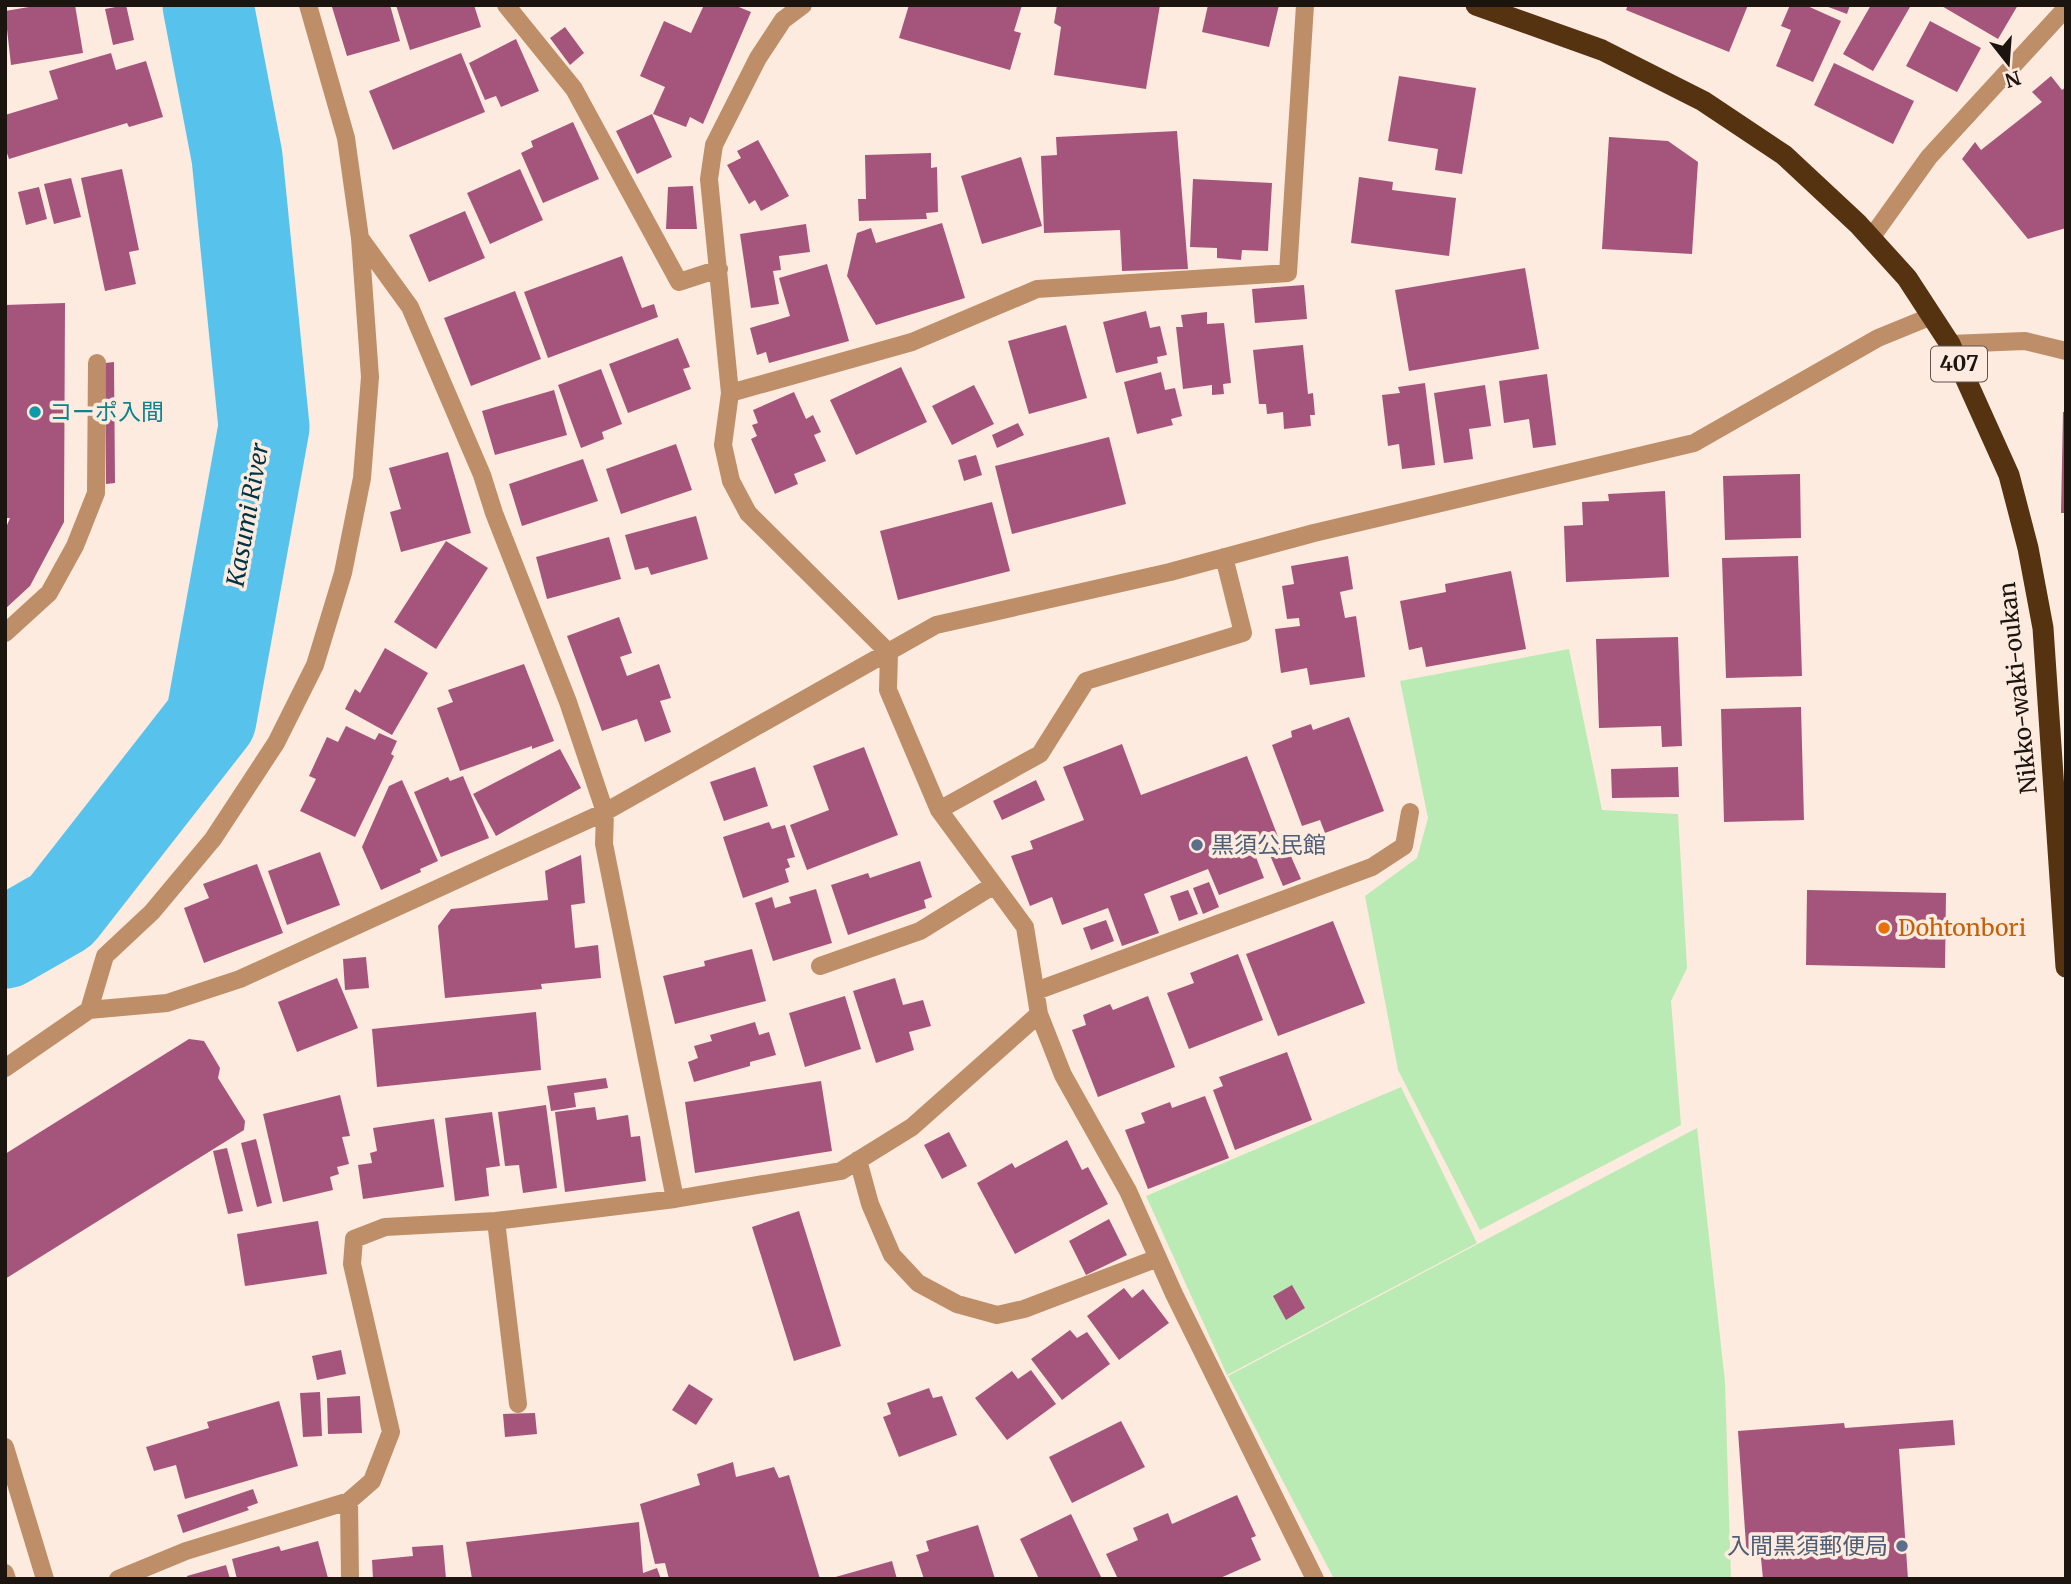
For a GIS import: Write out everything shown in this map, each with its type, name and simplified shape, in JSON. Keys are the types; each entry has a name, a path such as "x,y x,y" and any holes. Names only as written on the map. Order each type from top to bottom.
{"highway":[{"name":"Nikko-waki-oukan","path":"1476,5 1602,50 1703,101 1784,155 1871,238 1907,278 1950,344 2009,475 2028,548 2043,628 2066,967"}],"street":[{"path":"89,1010 105,956 152,912 214,839 276,743 315,666 343,573 362,478 370,377 360,238 346,138 308,5"},
{"path":"506,5 574,89 679,282 719,269"},
{"path":"803,5 783,20 758,58 714,145 709,178 730,393 723,445 731,481 748,513 889,653 888,690 939,810 1026,927 1039,1014 1063,1075 1128,1191 1314,1579"},
{"path":"730,393 891,349 1037,289 1289,273 1305,5"},
{"path":"1871,238 1929,157 2066,8"},
{"path":"360,238 410,307 477,463 568,702 604,812 604,844 675,1199"},
{"path":"5,1068 89,1010 167,1003 240,979 604,812 936,625 1695,443 1878,338 1932,316"},
{"path":"1950,344 2025,341 2066,351"},
{"path":"5,633 49,593 75,546 96,493 97,363"},
{"path":"939,810 1040,754 1086,681 1243,633 1224,557"},
{"path":"1036,991 1372,867 1404,846 1410,812"},
{"path":"820,966 920,931 994,885"},
{"path":"118,1579 186,1551 349,1501 372,1481 391,1432 352,1264 354,1239 385,1227 496,1222 675,1199 841,1171 912,1127 1039,1014"},
{"path":"858,1160 870,1204 892,1255 918,1283 957,1304 997,1315 1024,1309 1158,1258"},
{"path":"496,1222 518,1404"},
{"path":"5,1447 45,1579"},
{"path":"349,1501 350,1579"},
{"path":"5,1573 7,1579"}],"green space":[{"path":"1569,649 1602,810 1678,814 1687,968 1671,1001 1681,1125 1480,1230 1398,1070 1365,896 1417,858 1428,818 1400,681"},
{"path":"1401,1087 1477,1243 1227,1375 1146,1196"},
{"path":"1697,1128 1725,1382 1731,1579 1334,1579 1228,1376"}],"building":[{"path":"41,5 75,5 83,53 11,65 5,11"},
{"path":"126,5 134,40 113,45 105,9"},
{"path":"390,5 400,41 347,56 332,7"},
{"path":"396,5 474,5 481,27 410,50"},
{"path":"704,5 734,5 751,12 703,124 690,117 686,127 653,114 665,87 640,76 664,21 691,33"},
{"path":"909,5 1022,5 1014,31 1021,33 1010,70 899,38"},
{"path":"1057,5 1160,5 1146,89 1054,75 1061,27 1054,23"},
{"path":"1208,5 1279,5 1269,47 1202,32"},
{"path":"1628,5 1748,5 1729,52 1626,10"},
{"path":"1790,5 1805,5 1841,21 1813,82 1776,66 1791,30 1781,26"},
{"path":"1823,5 1850,5 1847,14"},
{"path":"1871,5 1910,7 1873,71 1843,54"},
{"path":"1940,5 2018,5 1998,39"},
{"path":"1930,21 1981,48 1957,92 1906,66"},
{"path":"565,27 584,53 570,65 550,38"},
{"path":"516,39 539,91 501,107 496,96 485,100 469,63"},
{"path":"111,53 116,70 146,61 163,117 129,127 127,123 9,159 5,147 5,115 58,99 49,71"},
{"path":"461,53 485,112 393,150 369,91"},
{"path":"1834,63 1914,101 1893,144 1814,105"},
{"path":"1399,76 1476,88 1462,174 1435,170 1438,149 1388,141"},
{"path":"2051,76 2062,90 2066,87 2066,228 2028,239 1962,159 1975,142 1981,150 2042,102 2032,92"},
{"path":"652,114 672,157 637,174 616,131"},
{"path":"573,122 599,179 543,203 521,153 533,147 531,141"},
{"path":"1177,131 1188,269 1122,271 1120,230 1044,233 1041,156 1057,155 1056,137"},
{"path":"1609,137 1668,141 1698,162 1692,254 1602,249"},
{"path":"758,140 789,196 761,211 755,200 749,204 727,165 741,158 737,151"},
{"path":"931,153 931,168 937,167 938,212 926,213 927,219 859,221 858,199 866,199 865,155"},
{"path":"1021,157 1042,226 982,244 961,176"},
{"path":"122,169 139,250 129,252 136,284 105,291 81,178"},
{"path":"520,169 543,220 490,244 467,193"},
{"path":"1359,177 1393,182 1392,190 1456,198 1449,256 1351,243"},
{"path":"71,178 81,217 54,224 44,184"},
{"path":"1193,179 1272,183 1268,251 1242,250 1241,260 1217,258 1217,248 1190,247"},
{"path":"693,186 697,229 666,229 668,187"},
{"path":"39,187 47,219 26,225 18,192"},
{"path":"465,211 485,258 429,282 409,235"},
{"path":"942,223 965,298 876,325 847,276 857,233 871,228 876,243"},
{"path":"806,224 810,252 779,256 781,270 773,271 779,304 751,308 740,234"},
{"path":"622,256 642,308 654,304 658,317 548,358 524,292"},
{"path":"827,264 849,341 769,363 766,352 757,355 750,328 790,316 779,278"},
{"path":"1525,268 1539,349 1409,371 1395,290"},
{"path":"1304,285 1307,319 1255,323 1252,289"},
{"path":"515,291 541,359 471,386 444,318"},
{"name":"コーポ入間","path":"65,303 64,522 30,586 5,609 5,530 10,518 5,518 5,305"},
{"path":"1146,311 1150,328 1160,326 1167,355 1157,357 1158,363 1116,373 1103,322"},
{"path":"1207,312 1207,324 1224,323 1231,383 1223,384 1224,394 1212,395 1212,385 1183,389 1176,327 1183,327 1181,315"},
{"path":"1066,325 1087,398 1029,414 1008,341"},
{"path":"678,338 690,367 683,369 691,389 628,413 609,364"},
{"path":"1303,345 1308,394 1313,393 1315,415 1310,415 1311,426 1284,429 1283,412 1267,414 1266,404 1259,404 1253,350"},
{"path":"114,362 115,483 106,484 105,363"},
{"path":"901,367 927,422 856,455 830,400"},
{"path":"601,369 622,424 602,432 604,439 581,448 558,385"},
{"path":"1161,372 1165,390 1175,388 1182,416 1171,419 1173,425 1137,434 1124,382"},
{"path":"1547,374 1556,445 1533,448 1529,419 1504,423 1499,381"},
{"path":"1425,383 1435,465 1402,469 1399,444 1388,446 1382,395 1400,393 1398,387"},
{"path":"974,385 994,424 952,445 932,406"},
{"path":"1485,385 1491,426 1469,429 1473,459 1444,463 1434,393"},
{"path":"554,390 567,435 495,455 482,411"},
{"path":"794,392 806,419 813,415 821,432 814,435 826,461 794,474 798,484 775,494 751,439 757,436 752,425 758,423 753,410"},
{"path":"2063,412 2066,412 2066,513 2061,513"},
{"path":"1018,423 1024,435 997,448 992,435"},
{"path":"1109,437 1126,504 1012,534 995,466"},
{"path":"676,444 692,490 621,514 606,469"},
{"path":"448,452 471,533 401,552 390,512 401,509 389,468"},
{"path":"976,455 982,475 964,481 958,460"},
{"path":"583,459 598,501 522,526 509,484"},
{"path":"1800,474 1801,538 1725,540 1723,476"},
{"path":"1665,491 1669,577 1566,582 1564,526 1583,525 1582,502 1609,501 1608,494"},
{"path":"992,502 1010,571 898,600 880,531"},
{"path":"696,516 708,559 651,575 648,567 635,570 625,535"},
{"path":"609,537 621,579 547,599 536,557"},
{"path":"446,541 488,568 436,649 394,622"},
{"path":"1348,556 1353,589 1340,592 1345,618 1356,616 1365,677 1310,685 1307,668 1281,673 1275,629 1300,626 1299,618 1287,619 1282,586 1294,584 1291,566"},
{"path":"1798,556 1802,676 1726,678 1722,558"},
{"path":"1511,571 1526,649 1426,667 1422,647 1409,650 1400,601 1446,592 1445,584"},
{"path":"619,617 632,653 620,657 627,676 659,664 671,698 660,701 671,732 645,742 637,719 602,731 567,636"},
{"path":"1678,637 1682,746 1662,747 1661,726 1599,728 1596,639"},
{"path":"385,648 428,673 392,735 345,709 355,689 360,693"},
{"path":"524,664 554,741 460,771 437,708 453,702 448,690"},
{"path":"1801,707 1804,820 1724,822 1721,709"},
{"path":"1349,717 1384,811 1325,833 1320,820 1302,826 1272,745 1292,737 1291,731 1311,724 1313,730"},
{"path":"346,726 375,740 379,733 397,741 391,754 394,756 355,837 300,811 316,779 309,776 327,737 338,742"},
{"path":"1122,744 1141,795 1247,756 1280,842 1254,852 1264,878 1219,895 1208,869 1144,894 1159,933 1122,946 1108,908 1062,925 1052,897 1030,906 1011,856 1033,849 1030,841 1084,820 1063,767"},
{"path":"864,747 898,835 807,870 790,825 829,810 813,766"},
{"path":"560,749 581,788 496,836 473,794"},
{"path":"755,767 768,806 724,821 710,782"},
{"path":"1678,767 1679,797 1612,798 1611,769"},
{"path":"463,776 489,838 441,857 414,792 448,777 450,781"},
{"path":"402,780 438,861 381,890 362,847 389,786"},
{"path":"1036,780 1045,800 1002,820 993,801"},
{"path":"769,822 772,829 785,825 795,857 787,859 790,867 785,869 789,882 743,898 723,837"},
{"path":"1286,845 1301,879 1283,886 1269,853"},
{"path":"320,852 340,905 287,925 268,871"},
{"path":"581,855 585,903 571,905 575,948 598,945 601,978 541,984 542,989 445,998 438,926 451,909 548,900 545,871"},
{"path":"920,861 932,897 924,900 926,908 848,935 831,885 868,873 870,878"},
{"path":"257,864 283,933 204,963 184,908 209,898 203,884"},
{"path":"1209,882 1219,907 1203,914 1193,888"},
{"path":"816,889 832,943 773,961 755,903 772,897 775,908 791,903 789,897"},
{"path":"1188,890 1198,914 1179,921 1170,896"},
{"path":"1807,890 1946,893 1945,968 1806,965"},
{"path":"1106,920 1114,941 1091,950 1083,928"},
{"path":"1333,921 1365,1003 1278,1036 1246,954"},
{"path":"752,949 766,1001 675,1024 663,976 705,966 704,961"},
{"path":"1238,954 1263,1020 1189,1049 1167,993 1194,983 1190,973"},
{"path":"366,957 369,988 345,990 343,959"},
{"path":"337,978 358,1028 297,1052 278,1002"},
{"path":"895,978 903,1005 923,1000 931,1026 909,1032 914,1050 876,1063 853,991"},
{"path":"845,996 861,1049 805,1067 789,1013"},
{"path":"1148,996 1175,1067 1098,1097 1072,1030 1086,1025 1083,1015 1110,1004 1113,1010"},
{"path":"536,1012 541,1070 377,1087 372,1029"},
{"path":"755,1022 759,1035 769,1032 776,1055 750,1062 750,1066 694,1082 688,1062 698,1058 694,1046 712,1041 710,1035"},
{"path":"189,1039 204,1041 220,1068 218,1078 245,1121 244,1130 5,1279 5,1154"},
{"path":"1287,1052 1312,1120 1235,1150 1213,1090 1223,1086 1219,1077"},
{"path":"606,1078 608,1088 574,1093 576,1107 551,1111 547,1086"},
{"path":"821,1081 832,1151 695,1173 685,1102"},
{"path":"340,1095 350,1136 342,1137 349,1164 337,1167 339,1174 330,1177 333,1190 283,1202 263,1114"},
{"path":"1205,1096 1229,1158 1148,1189 1125,1130 1145,1123 1141,1113 1170,1102 1172,1108"},
{"path":"546,1105 557,1188 523,1193 519,1165 505,1166 498,1112"},
{"path":"595,1107 597,1120 628,1115 631,1137 640,1136 646,1181 565,1192 555,1112"},
{"path":"492,1112 500,1166 486,1168 489,1196 455,1201 445,1118"},
{"path":"434,1119 444,1187 363,1199 358,1165 372,1163 370,1153 377,1151 373,1128"},
{"path":"949,1132 967,1166 942,1179 924,1145"},
{"path":"256,1139 272,1203 257,1207 241,1143"},
{"path":"1067,1140 1082,1170 1088,1167 1108,1204 1015,1254 977,1183 1012,1163 1015,1168"},
{"path":"227,1148 243,1211 228,1214 213,1151"},
{"path":"799,1211 841,1346 794,1361 752,1227"},
{"path":"1109,1219 1127,1255 1086,1275 1069,1241"},
{"path":"318,1221 327,1274 245,1286 237,1234"},
{"path":"1292,1285 1305,1308 1286,1320 1273,1296"},
{"path":"1124,1288 1132,1298 1143,1289 1169,1323 1119,1360 1087,1316"},
{"path":"1070,1330 1077,1338 1087,1332 1110,1364 1062,1400 1031,1359"},
{"path":"341,1350 346,1374 317,1380 312,1356"},
{"path":"1031,1370 1056,1404 1007,1440 975,1398 1012,1371 1018,1379"},
{"path":"689,1384 713,1399 696,1425 672,1410"},
{"path":"929,1388 933,1398 942,1396 957,1435 899,1457 883,1417 891,1414 887,1403"},
{"path":"320,1392 322,1436 303,1437 300,1393"},
{"path":"360,1396 362,1433 328,1434 327,1398"},
{"path":"279,1401 298,1466 185,1499 176,1465 154,1471 146,1447 209,1428 207,1422"},
{"path":"535,1413 537,1434 505,1437 503,1414"},
{"path":"1953,1420 1955,1445 1899,1449 1908,1579 1763,1579 1761,1558 1747,1559 1738,1431 1844,1423 1845,1428"},
{"path":"1121,1421 1145,1467 1072,1503 1049,1457"},
{"path":"733,1462 736,1477 774,1467 779,1478 789,1475 820,1579 669,1579 665,1563 655,1564 640,1504 700,1485 697,1474"},
{"path":"253,1489 258,1503 247,1507 249,1510 183,1533 177,1515"},
{"path":"1237,1495 1256,1536 1251,1538 1261,1560 1218,1579 1118,1579 1106,1554 1138,1540 1133,1528 1168,1513 1172,1524"},
{"path":"1071,1514 1102,1579 1039,1579 1020,1539"},
{"path":"639,1522 643,1573 657,1568 661,1579 472,1579 466,1542"},
{"path":"978,1525 995,1579 924,1579 916,1555 929,1551 926,1541"},
{"path":"318,1541 328,1578 237,1579 232,1559 279,1546 281,1551"},
{"path":"443,1545 446,1579 373,1579 372,1560 413,1556 412,1547"},
{"path":"892,1561 897,1579 832,1578"},
{"path":"226,1565 230,1579 188,1579 187,1576"}],"waterway":[{"name":"Kasumi River","path":"5,943 61,911 211,719 264,427 237,157 208,5"}],"place":[{"name":"コーポ入間","path":"35,412"},
{"name":"黒須公民館","path":"1197,845"},
{"name":"Dohtonbori","path":"1884,928"},
{"name":"入間黒須郵便局","path":"1902,1546"}]}
